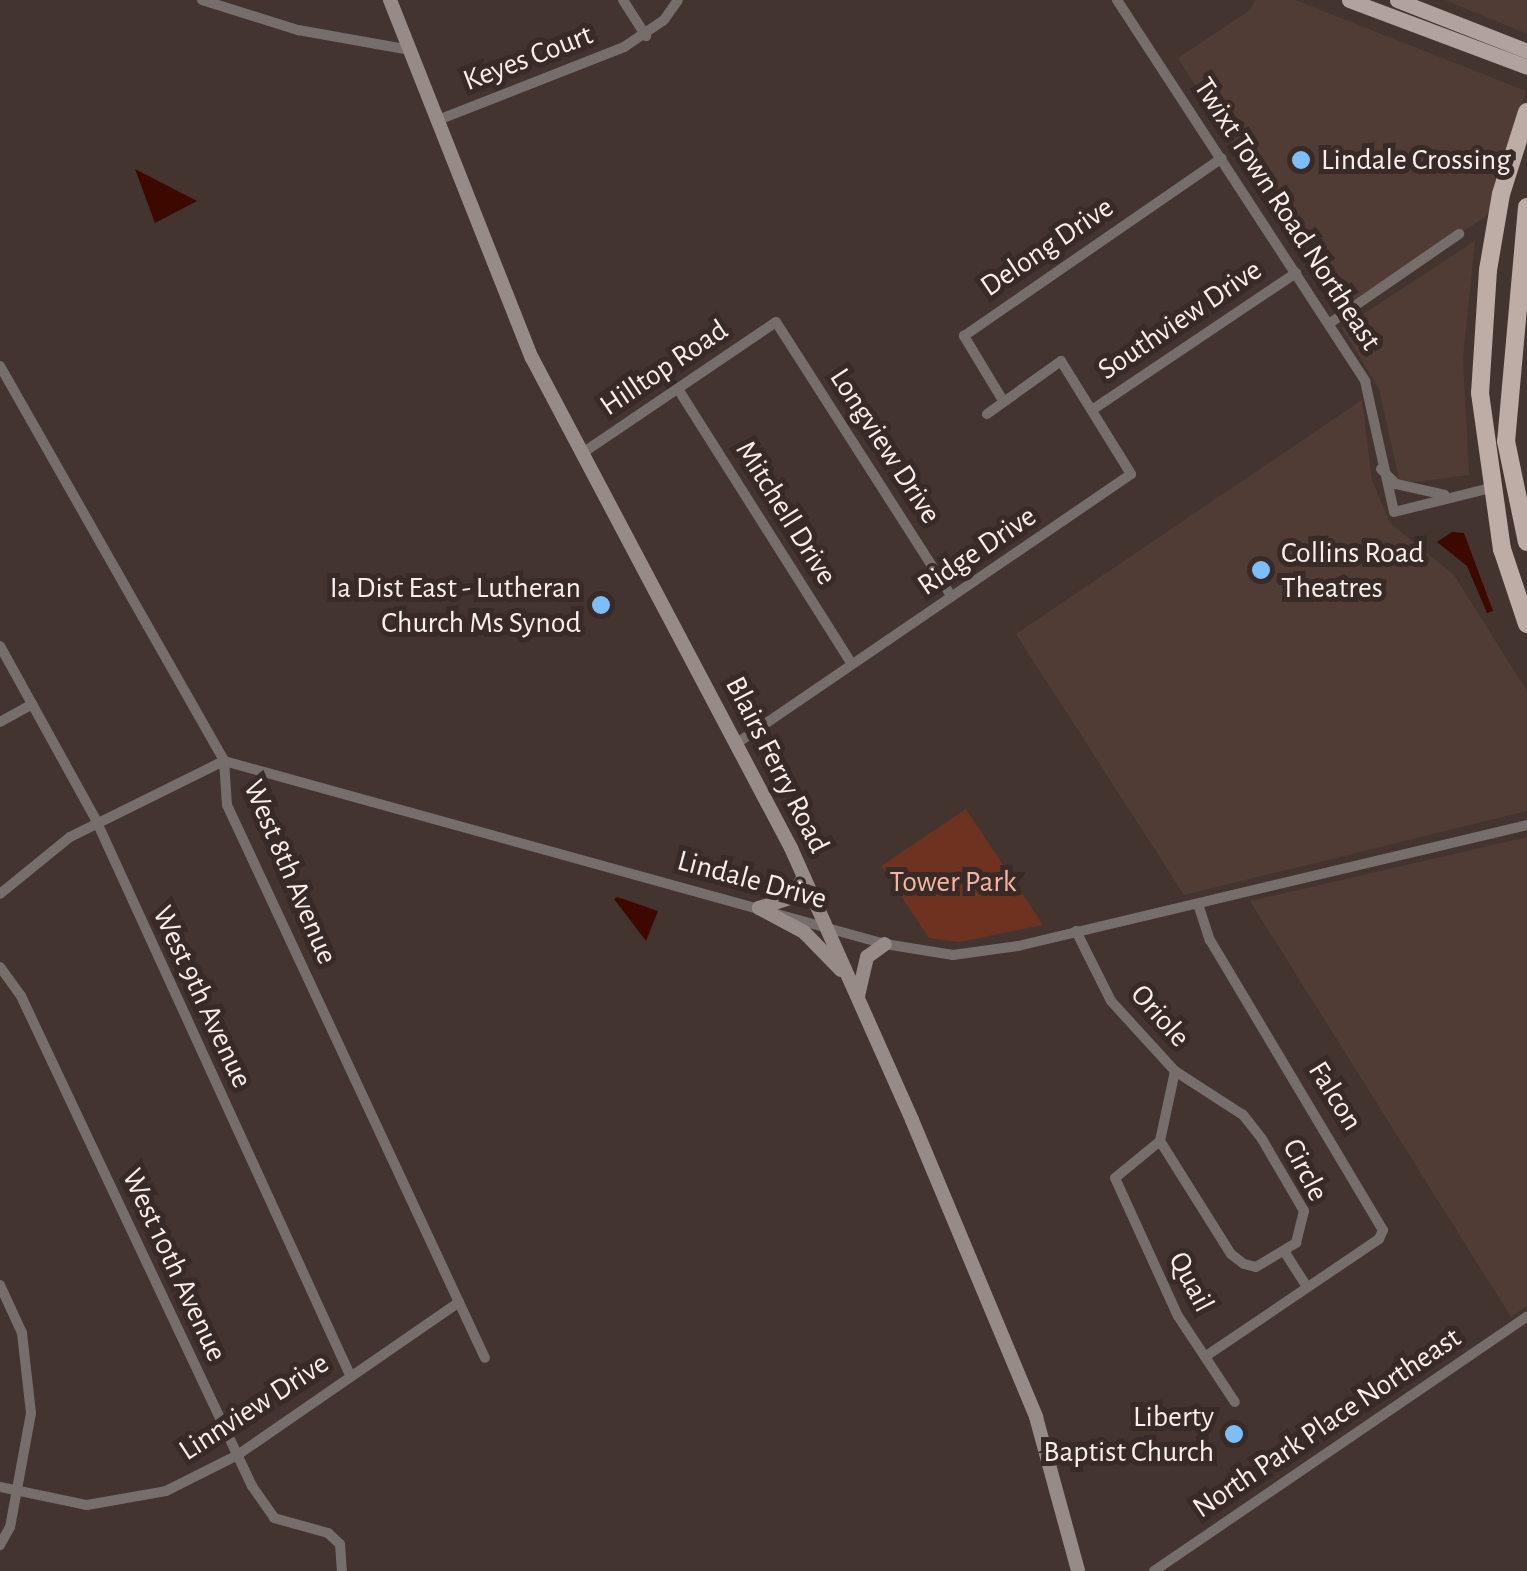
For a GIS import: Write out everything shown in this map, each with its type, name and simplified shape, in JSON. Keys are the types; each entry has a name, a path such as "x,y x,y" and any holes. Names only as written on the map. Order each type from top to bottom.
{"highway":[{"path":"1527,112 1502,194 1482,331 1483,448 1502,550 1527,624"},
{"path":"1527,207 1506,441 1527,542"}],"main road":[{"name":"Blairs Ferry Road","path":"390,0 532,358 738,743 858,997 1036,1416 1078,1571"},
{"path":"1349,0 1527,68"},
{"path":"1397,0 1527,51"},
{"path":"759,908 790,898 804,877"},
{"path":"759,908 804,932 851,982"},
{"path":"858,997 867,957 885,944"}],"street":[{"path":"202,0 274,24 410,50"},
{"path":"623,0 646,36"},
{"name":"Keyes Court","path":"438,120 646,36 678,0"},
{"name":"Twixt Town Road Northeast","path":"1117,0 1330,323 1376,406 1380,468 1394,512 1445,495 1491,488"},
{"name":"Delong Drive","path":"1002,399 964,336 1222,158"},
{"path":"1330,323 1459,234"},
{"name":"Southview Drive","path":"1092,410 1296,273"},
{"name":"Hilltop Road","path":"580,454 776,322"},
{"name":"Longview Drive","path":"776,322 952,598"},
{"name":"Ridge Drive","path":"738,743 1131,474 1061,360 1002,399"},
{"name":"West 8th Avenue","path":"0,366 224,761 227,805 485,1358"},
{"name":"Mitchell Drive","path":"678,389 852,664"},
{"path":"987,414 1002,399"},
{"name":"Twixt Town Road Northeast","path":"1380,468 1396,484 1445,495"},
{"name":"West 9th Avenue","path":"0,646 94,826 350,1375"},
{"path":"0,722 32,704"},
{"path":"0,894 49,850 224,761"},
{"name":"Lindale Drive","path":"224,761 885,944 977,954 1527,825"},
{"name":"Falcon","path":"1198,904 1210,940 1380,1216 1379,1239 1307,1286"},
{"name":"Oriole","path":"1076,932 1111,1001 1175,1071 1160,1141"},
{"name":"West 10th Avenue","path":"0,967 20,996 236,1456 274,1518 328,1533 340,1544 342,1571"},
{"name":"Circle","path":"1175,1071 1244,1115 1293,1190 1304,1211 1304,1230 1284,1251"},
{"path":"1160,1141 1231,1254 1256,1268 1284,1251 1307,1286 1205,1357"},
{"name":"Quail","path":"1160,1141 1115,1178 1164,1289 1234,1402"},
{"path":"0,1284 29,1369 29,1441 18,1492 0,1545"},
{"name":"Linnview Drive","path":"0,1486 18,1492 120,1504 166,1492 236,1456 459,1302"},
{"name":"North Park Place Northeast","path":"1154,1571 1527,1317"}],"shaded area":[{"name":"Lindale Crossing","path":"1255,0 1295,0 1526,91 1489,214 1341,315 1178,58 1250,10"},
{"path":"1445,0 1527,0 1527,34"},
{"path":"135,169 197,201 155,223"},
{"path":"1475,241 1463,358 1469,475 1400,484 1379,389 1342,328"},
{"path":"1362,400 1372,480 1390,523 1454,575 1527,691 1527,811 1184,895 1016,634"},
{"path":"1452,532 1464,533 1493,611 1487,613 1467,566 1437,542"},
{"path":"1527,837 1527,1306 1511,1317 1250,901"},
{"path":"614,899 658,911 646,941"}],"green space":[{"name":"Tower Park","path":"966,809 1043,925 960,942 929,938 881,866"}],"place":[{"name":"Lindale Crossing","path":"1301,160"},
{"name":"Collins Road Theatres","path":"1261,570"},
{"name":"Ia Dist East - Lutheran Church Ms Synod","path":"601,605"},
{"name":"Liberty Baptist Church","path":"1234,1434"}]}
